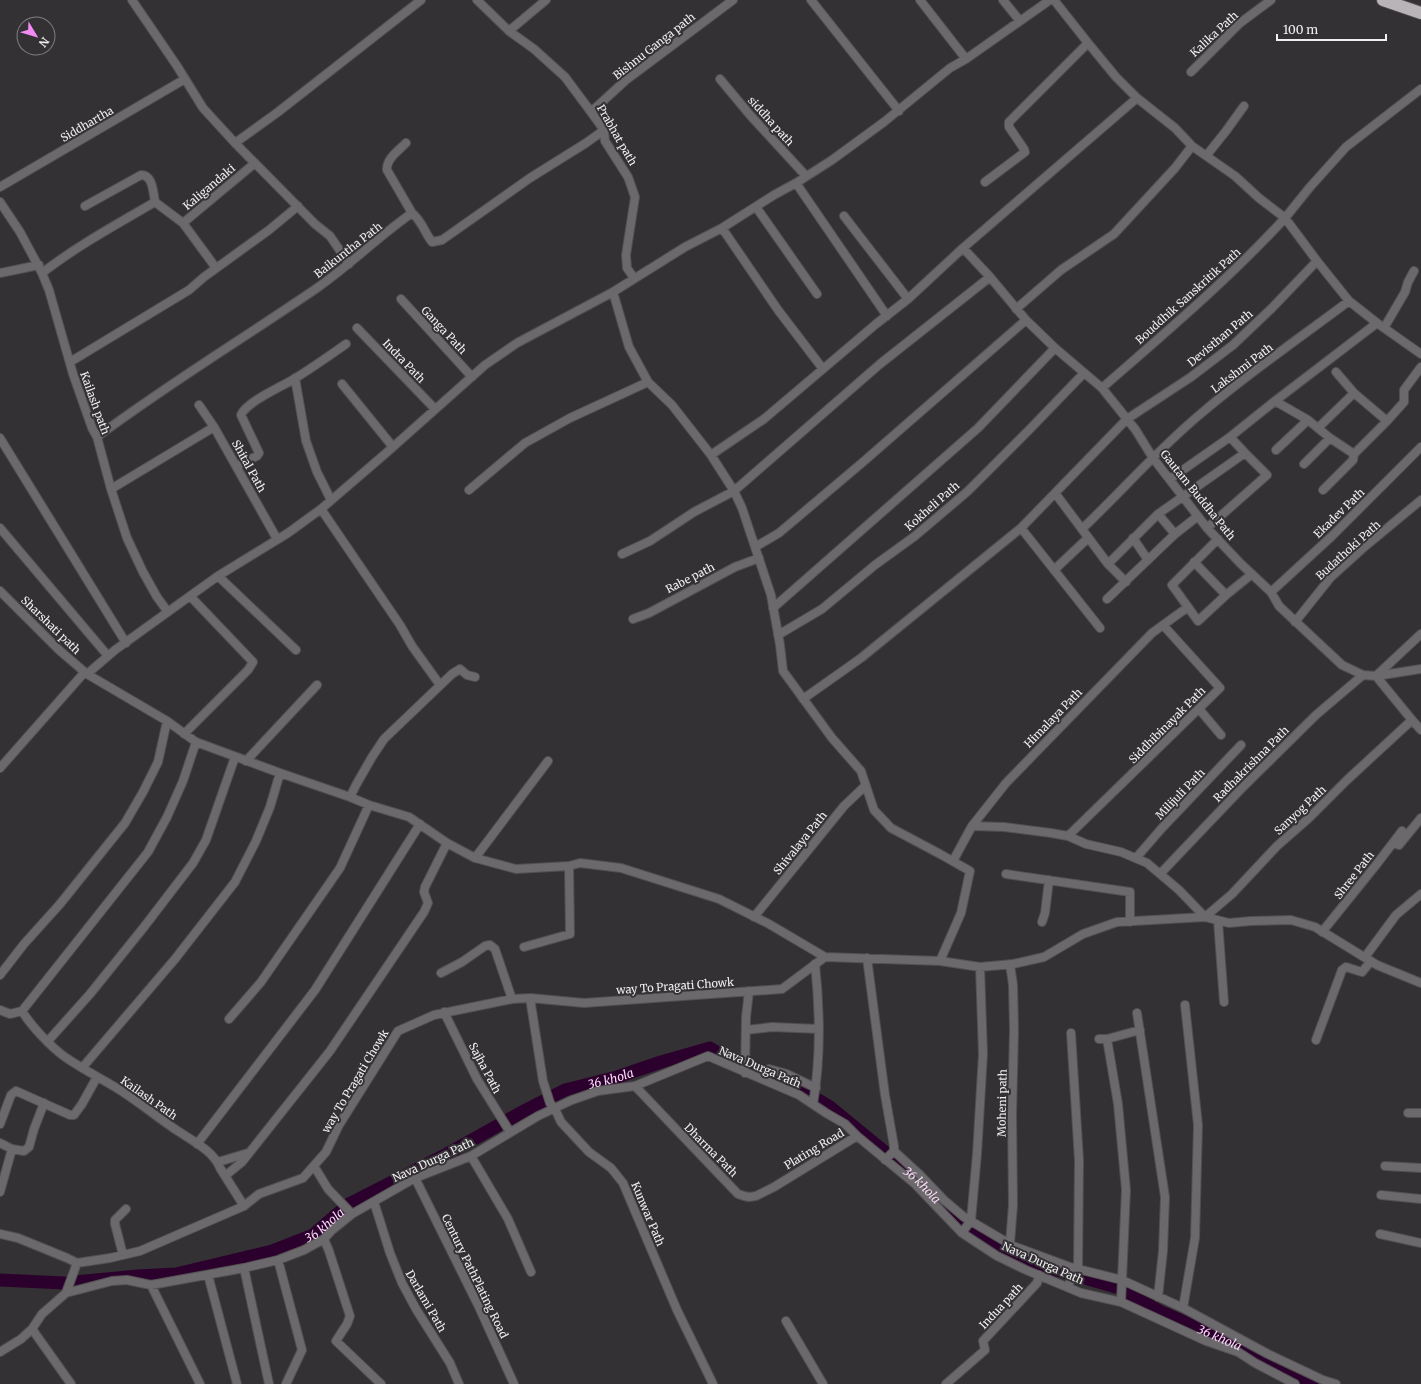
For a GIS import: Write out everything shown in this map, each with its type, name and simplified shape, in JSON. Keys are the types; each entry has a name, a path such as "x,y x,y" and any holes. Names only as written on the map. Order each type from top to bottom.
{"highway":[{"path":"1386,1 1421,13"}],"street":[{"path":"132,0 203,108 235,143 315,224 330,236 349,264"},
{"path":"235,143 278,112 421,0"},
{"name":"Prabhat path","path":"476,0 509,31 534,49 565,77 604,130 605,141 628,177 635,197 626,255 627,268 634,278"},
{"path":"509,31 546,0"},
{"name":"Bishnu Ganga path","path":"592,112 626,80 733,0"},
{"path":"811,0 899,110"},
{"path":"920,0 966,59"},
{"path":"1003,0 1020,21"},
{"path":"0,768 83,674 87,674 108,656 218,576 288,533 321,509 485,365 518,343 613,292 685,247 756,208 774,195 832,160 899,110 950,68 966,59 1050,0"},
{"path":"1054,0 1088,44 1137,98 1174,128 1192,146 1235,176 1258,198 1285,218 1349,301 1421,354"},
{"name":"Kalika Path","path":"1191,72 1240,23 1271,0"},
{"path":"985,182 1024,152 1024,149 1009,127 1008,122 1088,44"},
{"name":"Siddhartha","path":"0,187 185,79"},
{"name":"siddha path","path":"720,79 750,115 806,176"},
{"name":"Bouddhik Sanskritik Path","path":"1102,388 1254,252 1346,147 1421,89"},
{"path":"711,455 764,419 876,324 908,299 963,248 1137,98"},
{"path":"1206,156 1244,106"},
{"path":"406,143 389,161 387,170 412,213 420,221 427,236 432,242 442,240 530,178 604,130"},
{"path":"1016,309 1062,270 1114,234 1175,168 1192,146"},
{"name":"Kaligandaki","path":"216,268 183,223 255,163"},
{"path":"85,206 141,175 145,175 149,178 155,202 183,223"},
{"path":"796,183 887,316"},
{"name":"Kailash path","path":"0,202 39,264 73,374 89,421 97,437 111,489 127,538 143,572 157,597 168,612"},
{"path":"42,272 111,227 155,202"},
{"path":"70,362 189,290 298,206"},
{"path":"756,208 817,294"},
{"name":"Baikuntha Path","path":"97,437 139,406 194,371 317,287 349,264 370,245 412,213"},
{"path":"844,216 908,299"},
{"path":"722,228 778,310 823,369"},
{"name":"Gautam Buddha Path","path":"963,248 990,277 1026,320 1084,374 1102,388 1127,419 1153,458 1184,496 1207,528 1271,592 1279,606 1342,665 1363,675"},
{"name":"Devisthan Path","path":"803,699 861,658 1021,528 1127,419 1191,377 1233,345 1272,308 1317,261"},
{"path":"0,273 39,264"},
{"path":"1170,479 1230,437 1275,401 1381,326 1405,292 1408,282 1414,272"},
{"path":"622,554 650,541 694,512 734,491 880,364 990,277"},
{"path":"613,292 629,348 648,382 672,405 711,455 734,491 742,508 771,594 783,671 832,738 861,771 874,810 891,828 970,871 961,913 940,961"},
{"name":"Ganga Path","path":"401,299 472,377"},
{"name":"Lakshmi Path","path":"1082,529 1153,458 1203,411 1349,301"},
{"path":"755,547 779,534 1026,320"},
{"name":"Indra Path","path":"357,328 435,409"},
{"path":"236,466 257,456 259,453 241,416 242,412 256,400 295,378 346,344"},
{"path":"773,608 978,428 1055,348"},
{"path":"1323,490 1353,460 1354,454 1404,402 1404,390 1421,367"},
{"path":"1336,372 1354,393 1387,420"},
{"name":"Kokheli Path","path":"778,635 822,609 875,565 915,536 968,491 1084,374"},
{"path":"295,378 306,441 317,472 331,500"},
{"path":"469,490 525,443 570,418 648,382"},
{"path":"342,384 393,447"},
{"path":"1318,428 1354,393"},
{"path":"1275,401 1308,420 1330,438 1354,454"},
{"name":"Shital Path","path":"199,405 214,427 278,539"},
{"path":"1276,450 1308,420"},
{"path":"111,489 214,427"},
{"path":"1207,528 1267,475 1230,437"},
{"path":"0,438 126,643"},
{"path":"1304,464 1330,438"},
{"name":"Ekadev Path","path":"1271,592 1332,536 1421,447"},
{"path":"1108,564 1158,514 1245,453"},
{"path":"1055,493 1108,564 1126,582"},
{"name":"Budathoki Path","path":"1295,622 1331,577 1421,500"},
{"path":"321,509 391,612 412,646 440,685"},
{"path":"1158,514 1175,534"},
{"path":"1107,599 1175,534 1198,516"},
{"path":"0,528 108,656"},
{"path":"1021,528 1100,628"},
{"path":"1054,570 1088,538"},
{"path":"1134,538 1148,560"},
{"path":"1218,540 1172,585 1198,621 1226,595 1252,574"},
{"name":"Rabe path","path":"633,619 649,613 735,567 759,558"},
{"path":"1194,562 1226,595"},
{"path":"218,576 296,650"},
{"name":"Sharshati path","path":"0,591 59,650 87,674 167,721 196,742 369,805 409,817 448,843 475,858 516,869 569,866 580,863 621,868 719,899 769,924 825,957"},
{"path":"184,734 248,670 253,662 190,596"},
{"name":"Himalaya Path","path":"953,861 972,826 1006,783 1110,676 1163,625 1188,607"},
{"name":"Siddhibinayak Path","path":"1068,836 1220,688 1163,625"},
{"path":"1376,676 1421,634"},
{"path":"350,797 368,764 384,740 440,685 460,669 467,675 475,677"},
{"path":"1363,675 1376,676 1421,669"},
{"name":"Radhakrishna Path","path":"1160,874 1311,720 1363,675"},
{"path":"1376,676 1421,730"},
{"path":"246,761 317,685"},
{"path":"1199,709 1220,734"},
{"name":"Sanyog Path","path":"1205,917 1232,894 1277,846 1309,818 1347,780 1412,720"},
{"path":"0,975 24,944 60,904 125,823 158,762 167,721"},
{"path":"0,1010 10,1014 22,1011 148,852 167,817 196,742"},
{"name":"Milijuli Path","path":"1136,858 1162,828 1241,745"},
{"path":"48,1041 90,994 144,928 193,864 206,840 235,757"},
{"path":"475,858 548,761"},
{"path":"82,1068 174,959 235,882 256,841 270,807 280,773"},
{"name":"Shivalaya Path","path":"754,917 844,806 865,786"},
{"path":"229,1019 261,982 340,868 369,805"},
{"path":"1393,843 1399,845 1421,818"},
{"path":"197,1144 315,990 420,824"},
{"path":"972,826 1012,828 1051,833 1068,836 1086,844 1121,852 1147,863 1179,890 1205,917"},
{"name":"Shree Path","path":"1322,932 1402,831"},
{"path":"225,1176 242,1162 330,1051 424,912 428,904 424,892 425,887 448,843"},
{"path":"524,947 570,934 569,866"},
{"path":"1006,874 1130,892 1130,922"},
{"path":"1042,922 1045,913 1049,880"},
{"path":"1316,1040 1342,970 1346,967 1362,972 1368,959 1396,915 1421,894"},
{"path":"825,957 940,961 980,967 1010,964 1044,957 1083,934 1117,922 1205,917 1229,923 1291,920 1315,927 1377,965 1421,983"},
{"path":"1218,921 1224,1002"},
{"path":"440,974 462,962 485,946 490,945 495,949 512,999"},
{"name":"way To Pragati Chowk","path":"77,1263 140,1251 244,1206 259,1194 303,1178 326,1152 339,1125 398,1031 434,1015 512,999 530,998 584,1003 782,989 825,957"},
{"path":"867,958 894,1151 944,1200 971,1220 1010,1243 1036,1255 1078,1269 1122,1280 1183,1308 1268,1354 1323,1380 1336,1384"},
{"path":"813,1104 816,1088 819,1029 819,998 815,964"},
{"name":"Moheni path","path":"1010,964 1013,985 1014,1030 1012,1115 1013,1205 1010,1243"},
{"path":"962,1233 971,1220 977,1154 983,1054 980,967"},
{"path":"745,1073 749,992"},
{"name":"Kunwar Path","path":"530,998 542,1081 550,1104 555,1109 561,1122 589,1152 611,1168 623,1183 677,1310 713,1384"},
{"path":"1183,1308 1195,1238 1198,1125 1185,1005"},
{"name":"Kailash Path","path":"22,1011 28,1022 65,1057 116,1088 204,1148 218,1162 244,1206"},
{"name":"Sajha Path","path":"444,1012 477,1079 510,1132"},
{"path":"1137,1013 1165,1197 1163,1251 1158,1297"},
{"path":"746,1030 772,1027 819,1029"},
{"path":"1121,1302 1126,1190 1118,1104 1103,1039 1140,1030"},
{"path":"1066,1287 1078,1269 1079,1160 1071,1033"},
{"name":"Nava Durga Path","path":"66,1293 112,1281 127,1280 151,1285 244,1268 278,1260 304,1250 324,1239 331,1231 352,1214 415,1178 471,1156 538,1116 572,1100 598,1091 635,1086 708,1056 799,1095 845,1124 857,1136 915,1184 962,1233 997,1256 1081,1293 1121,1302 1206,1341 1238,1352 1283,1381 1295,1384"},
{"path":"769,1069 787,1074 816,1088"},
{"path":"0,1124 11,1095 16,1091 70,1115 74,1115 97,1077"},
{"name":"Dharma Path","path":"635,1086 670,1125 738,1194 749,1197 756,1196 782,1181"},
{"path":"0,1143 12,1149 24,1151 29,1147 44,1103"},
{"path":"1408,1113 1421,1113"},
{"name":"Plating Road","path":"782,1181 857,1136"},
{"path":"0,1192 12,1149"},
{"path":"885,1160 894,1151"},
{"path":"218,1162 249,1153"},
{"path":"471,1156 508,1219 531,1272"},
{"path":"314,1166 328,1189 352,1214"},
{"path":"1385,1166 1421,1168"},
{"name":"Century PathPlating Road","path":"415,1178 479,1307 514,1384"},
{"path":"1381,1195 1421,1199"},
{"name":"Darlami Path","path":"374,1202 390,1253 402,1283 416,1309 450,1363 459,1384"},
{"path":"123,1255 115,1220 126,1209"},
{"path":"0,1234 18,1238 77,1263 66,1293 42,1314 32,1329 0,1352"},
{"path":"1380,1234 1421,1243"},
{"path":"324,1239 350,1316 347,1324 336,1341 381,1384"},
{"path":"278,1260 302,1350 286,1384"},
{"path":"244,1268 269,1384"},
{"path":"208,1275 237,1384"},
{"name":"Indua path","path":"946,1384 985,1350 983,1341 1037,1283 1039,1275"},
{"path":"151,1285 200,1384"},
{"path":"786,1321 823,1384"},
{"path":"32,1329 71,1384"}],"waterway":[{"name":"36 khola","path":"75,1282 176,1274 272,1251 313,1235 349,1204 447,1154 565,1090 617,1077 661,1062 710,1048 732,1061 789,1082 830,1107 919,1180 957,1220 999,1247 1036,1264 1116,1287"},
{"name":"36 khola","path":"0,1280 64,1283"},
{"name":"36 khola","path":"1127,1293 1161,1312 1255,1352 1312,1384"}]}
